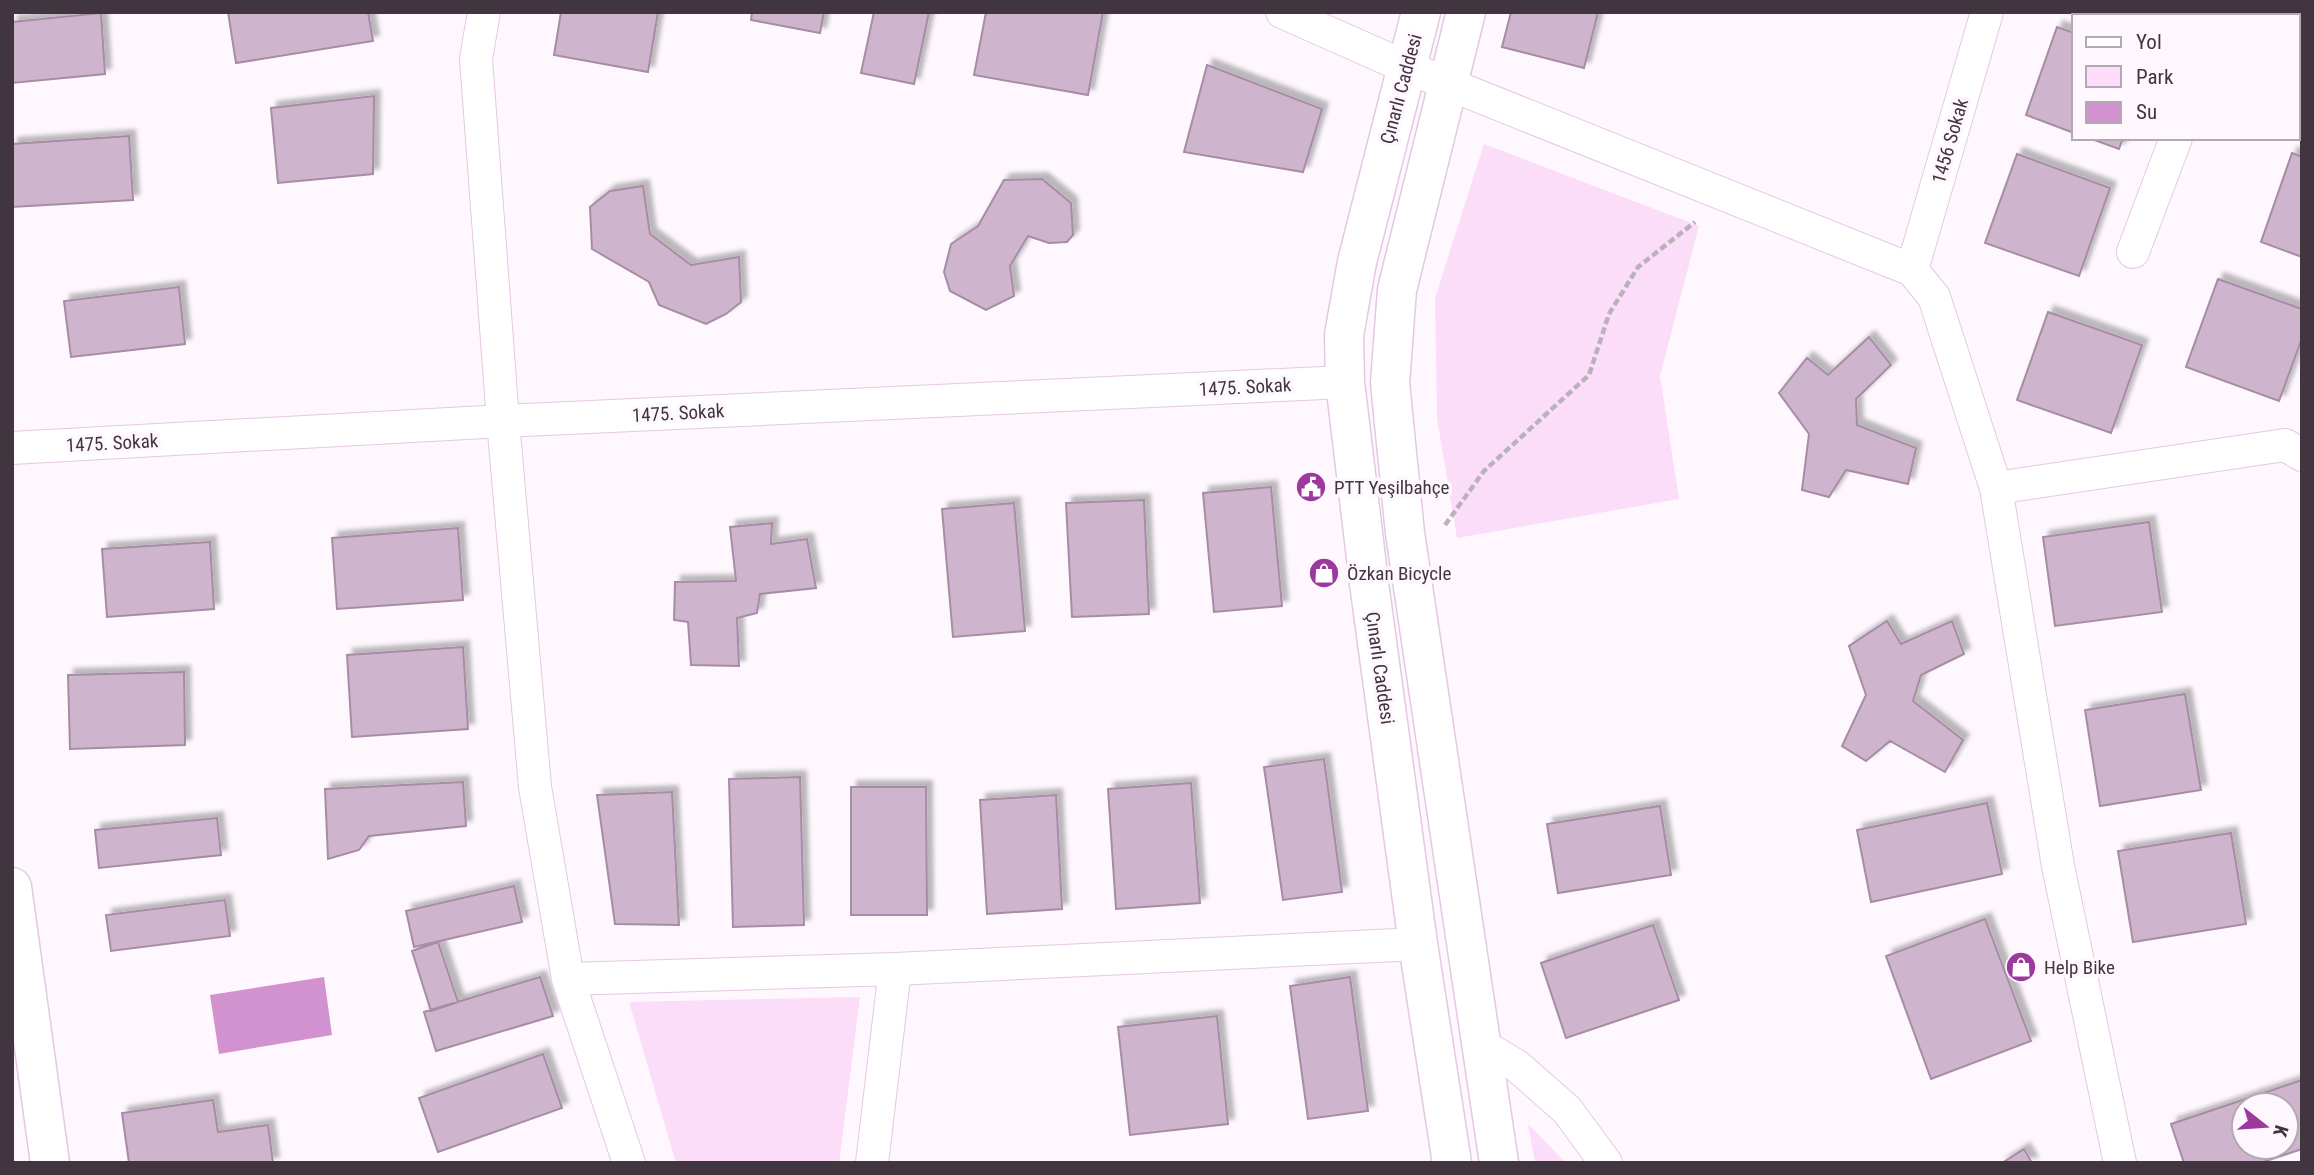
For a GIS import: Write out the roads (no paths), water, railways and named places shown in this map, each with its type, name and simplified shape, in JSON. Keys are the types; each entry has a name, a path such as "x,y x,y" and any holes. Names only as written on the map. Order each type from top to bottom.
{"main road":[{"name":"Çınarlı Caddesi","path":"1421,12 1357,262 1344,335 1345,382 1418,944 1452,1163"},
{"path":"1466,12 1397,290 1390,383 1405,533 1499,1163"},
{"path":"12,887 50,1163"}],"street":[{"path":"484,12 476,59 534,787 568,979 629,1163"},
{"path":"1282,12 1406,67 1912,270 1934,297 1996,488 2058,866 2120,1163"},
{"name":"1456 Sokak","path":"1912,270 1987,12"},
{"path":"2133,252 2175,140"},
{"name":"1475. Sokak","path":"12,448 503,421 1345,382"},
{"path":"1996,488 2285,445 2302,455"},
{"path":"568,979 895,969 1418,944"},
{"path":"872,1163 895,969"},
{"path":"1482,1045 1517,1066 1567,1110 1606,1163"}],"water":[{"path":"324,977 332,1035 219,1054 210,995"}],"place":[{"name":"PTT Yeşilbahçe","path":"1311,487"},
{"name":"Özkan Bicycle","path":"1324,573"},
{"name":"Help Bike","path":"2021,967"}]}
